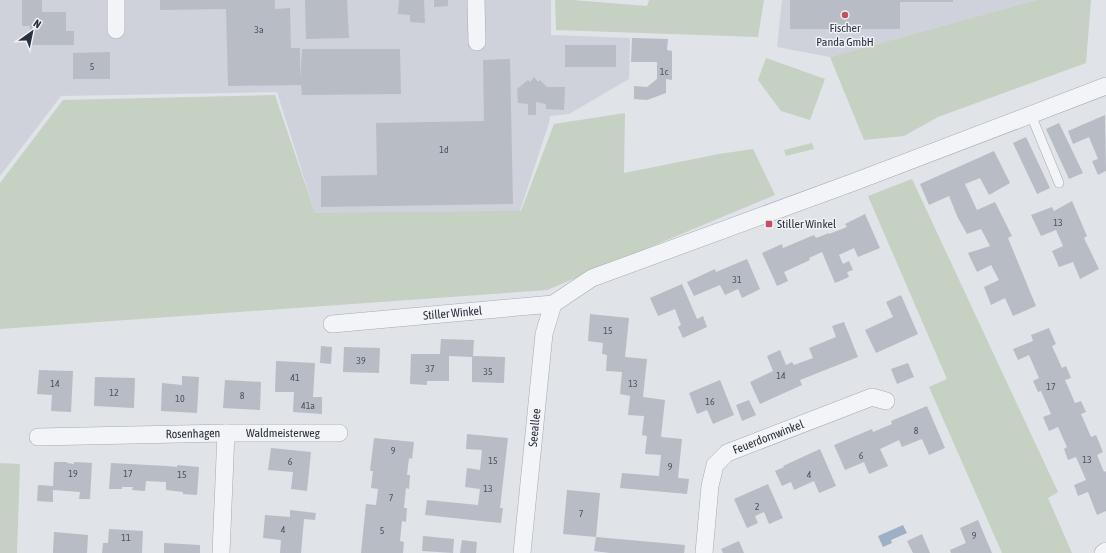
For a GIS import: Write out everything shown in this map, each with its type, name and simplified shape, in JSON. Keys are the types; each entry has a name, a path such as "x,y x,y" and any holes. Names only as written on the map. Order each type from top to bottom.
{"street":[{"path":"116,0 116,30"},
{"path":"476,0 476,42"},
{"name":"Stiller Winkel","path":"332,324 553,304 592,278 854,182 1106,86"},
{"name":"Seeallee","path":"522,553 544,334 553,304"},
{"name":"Feuerdornwinkel","path":"704,553 710,486 715,465 727,453 872,397 886,401"},
{"name":"Waldmeisterweg","path":"226,432 339,433"},
{"name":"Rosenhagen","path":"38,437 226,432 221,553"}],"lane":[{"path":"1031,115 1058,182"}],"shaded area":[{"path":"0,0 551,0 551,35 630,38 629,79 569,114 550,116 519,214 315,213 277,92 61,96 0,176"},
{"path":"782,0 1036,0 830,57 777,47"}],"green space":[{"path":"555,0 647,6 649,0 764,0 758,37 556,30"},
{"path":"1036,0 1091,0 1086,63 938,117 904,136 864,140 830,57"},
{"path":"766,58 825,79 810,120 781,111 758,80"},
{"path":"275,95 315,213 521,211 554,124 625,113 624,173 719,154 753,149 775,195 547,290 0,329 0,183 63,100"},
{"path":"812,143 814,149 786,156 784,150"},
{"path":"912,179 1058,492 1048,498 1072,553 1002,553 929,387 947,379 868,196"},
{"path":"0,463 20,464 17,553 0,553"}],"water":[{"path":"903,525 907,533 891,540 892,543 883,547 878,536"}],"building":[{"path":"22,0 42,0 42,12 66,12 66,31 74,31 74,45 30,45 30,26 22,26"},
{"path":"160,0 275,0 275,9 290,8 291,48 300,48 300,80 302,49 400,49 401,94 302,95 301,85 228,86 226,9 160,10"},
{"path":"305,0 347,0 349,38 306,39"},
{"path":"399,0 424,0 425,23 410,22 410,15 398,14"},
{"path":"434,0 448,0 448,6 434,7"},
{"name":"Fischer Panda GmbH","path":"790,0 953,0 953,2 900,2 900,29 790,29"},
{"path":"632,38 668,39 667,50 672,51 672,80 666,79 666,93 647,100 634,99 634,86 647,87 657,79 657,62 631,62"},
{"path":"565,45 616,45 616,67 565,67"},
{"path":"110,52 110,79 73,79 73,53"},
{"path":"510,59 513,204 321,207 321,176 377,175 376,123 484,121 483,60"},
{"path":"534,77 538,82 540,80 547,87 565,87 564,110 546,109 546,104 536,102 536,115 528,115 528,104 518,103 517,89 528,80 530,82"},
{"path":"1105,115 1106,171 1098,175 1092,161 1098,159 1089,137 1073,144 1068,131"},
{"path":"1059,123 1083,173 1069,179 1046,129"},
{"path":"1026,137 1050,188 1037,194 1013,143"},
{"path":"994,151 1010,183 989,195 980,178 965,184 977,210 995,202 1012,236 1008,238 1036,306 1013,316 1005,298 991,305 984,287 999,280 991,265 977,272 968,253 990,246 981,229 967,234 958,218 949,196 929,205 920,184"},
{"path":"1072,201 1087,236 1084,238 1099,269 1080,279 1073,262 1059,267 1052,251 1063,246 1056,230 1041,236 1031,215 1052,207 1054,211"},
{"path":"865,214 880,248 858,257 854,248 839,255 843,264 849,261 853,270 847,272 849,277 835,283 822,252 809,258 810,260 784,272 788,281 777,286 762,253 782,244 783,248 814,235 816,238 829,234 847,227 845,224"},
{"path":"747,259 760,289 742,298 738,289 725,295 720,285 694,296 687,282 715,269 716,272"},
{"path":"682,284 697,319 703,316 707,327 683,338 678,327 681,325 675,309 658,316 650,298"},
{"path":"901,295 918,334 876,353 865,330 893,317 886,302"},
{"path":"590,314 629,318 625,357 647,359 643,397 665,400 661,437 682,439 678,478 689,479 687,494 620,488 622,473 659,476 661,455 645,454 647,436 642,435 644,416 628,415 630,396 620,394 622,372 606,371 607,355 602,354 603,343 588,341"},
{"path":"844,322 858,357 800,380 802,385 760,404 750,382 773,371 767,356 780,350 786,365 792,362 794,365 813,358 809,348 836,337 832,326"},
{"path":"1049,328 1056,344 1052,346 1062,368 1066,366 1071,378 1065,380 1075,403 1081,401 1086,412 1081,414 1091,437 1096,435 1103,452 1097,455 1104,472 1106,471 1106,511 1097,515 1088,492 1078,496 1074,485 1086,480 1076,457 1068,460 1064,449 1067,447 1058,427 1049,431 1043,417 1051,414 1041,391 1038,392 1033,381 1039,378 1029,355 1018,360 1013,349 1033,341 1031,335"},
{"path":"441,339 474,340 473,356 505,357 504,383 472,382 472,357 449,356 449,381 427,381 427,385 410,384 411,354 440,354"},
{"path":"321,346 332,347 331,364 320,363"},
{"path":"344,347 380,348 379,373 343,372"},
{"path":"276,361 315,363 313,397 322,397 322,414 293,412 294,392 275,392"},
{"path":"908,363 914,377 897,384 891,369"},
{"path":"39,370 73,371 71,412 51,411 52,395 37,394"},
{"path":"182,376 199,377 197,413 161,411 162,383 182,385"},
{"path":"95,377 135,378 134,408 94,406"},
{"path":"225,380 261,382 260,410 223,408"},
{"path":"720,380 734,415 713,424 707,410 697,414 689,393"},
{"path":"749,400 756,415 742,421 736,405"},
{"path":"927,406 945,448 929,455 922,439 902,447 899,440 880,449 888,466 869,474 864,462 845,470 834,445 872,429 873,432 892,424 891,421"},
{"path":"467,434 508,438 500,508 503,508 501,523 425,515 427,500 478,505 480,489 465,487 467,468 480,470 482,450 466,449"},
{"path":"374,438 414,442 412,459 409,458 407,475 410,475 409,489 406,488 404,508 407,508 406,522 402,521 400,541 404,542 403,553 361,553 366,504 376,505 378,489 371,488 373,471 370,471"},
{"path":"271,448 311,452 307,491 291,489 293,472 268,470"},
{"path":"820,449 836,486 819,493 814,481 794,490 791,482 782,486 775,471"},
{"path":"54,462 67,462 74,464 74,462 92,463 90,499 79,499 80,492 53,490 53,502 37,501 38,485 53,486"},
{"path":"111,463 199,467 197,495 183,494 183,492 166,490 166,482 146,481 145,491 132,490 133,487 109,489"},
{"path":"768,484 783,518 769,524 764,512 755,516 758,523 747,528 734,499"},
{"path":"567,490 600,493 596,537 563,534"},
{"path":"290,510 316,513 315,520 304,519 301,553 280,553 281,540 263,538 265,515 290,517"},
{"path":"978,520 992,553 951,553 950,550 966,543 960,528"},
{"path":"109,529 143,531 142,553 102,553 103,543 108,543"},
{"path":"54,532 88,535 87,553 53,553"},
{"path":"922,534 930,553 913,553 907,541"},
{"path":"423,536 454,539 453,553 422,551"},
{"path":"596,537 685,545 684,553 610,553 594,551"},
{"path":"462,540 477,542 476,553 460,553"},
{"path":"739,541 744,553 723,553 721,549"},
{"path":"164,543 200,545 200,553 164,553"}],"place":[{"name":"Fischer Panda GmbH","path":"845,15"},
{"name":"Stiller Winkel","path":"769,224"}]}
